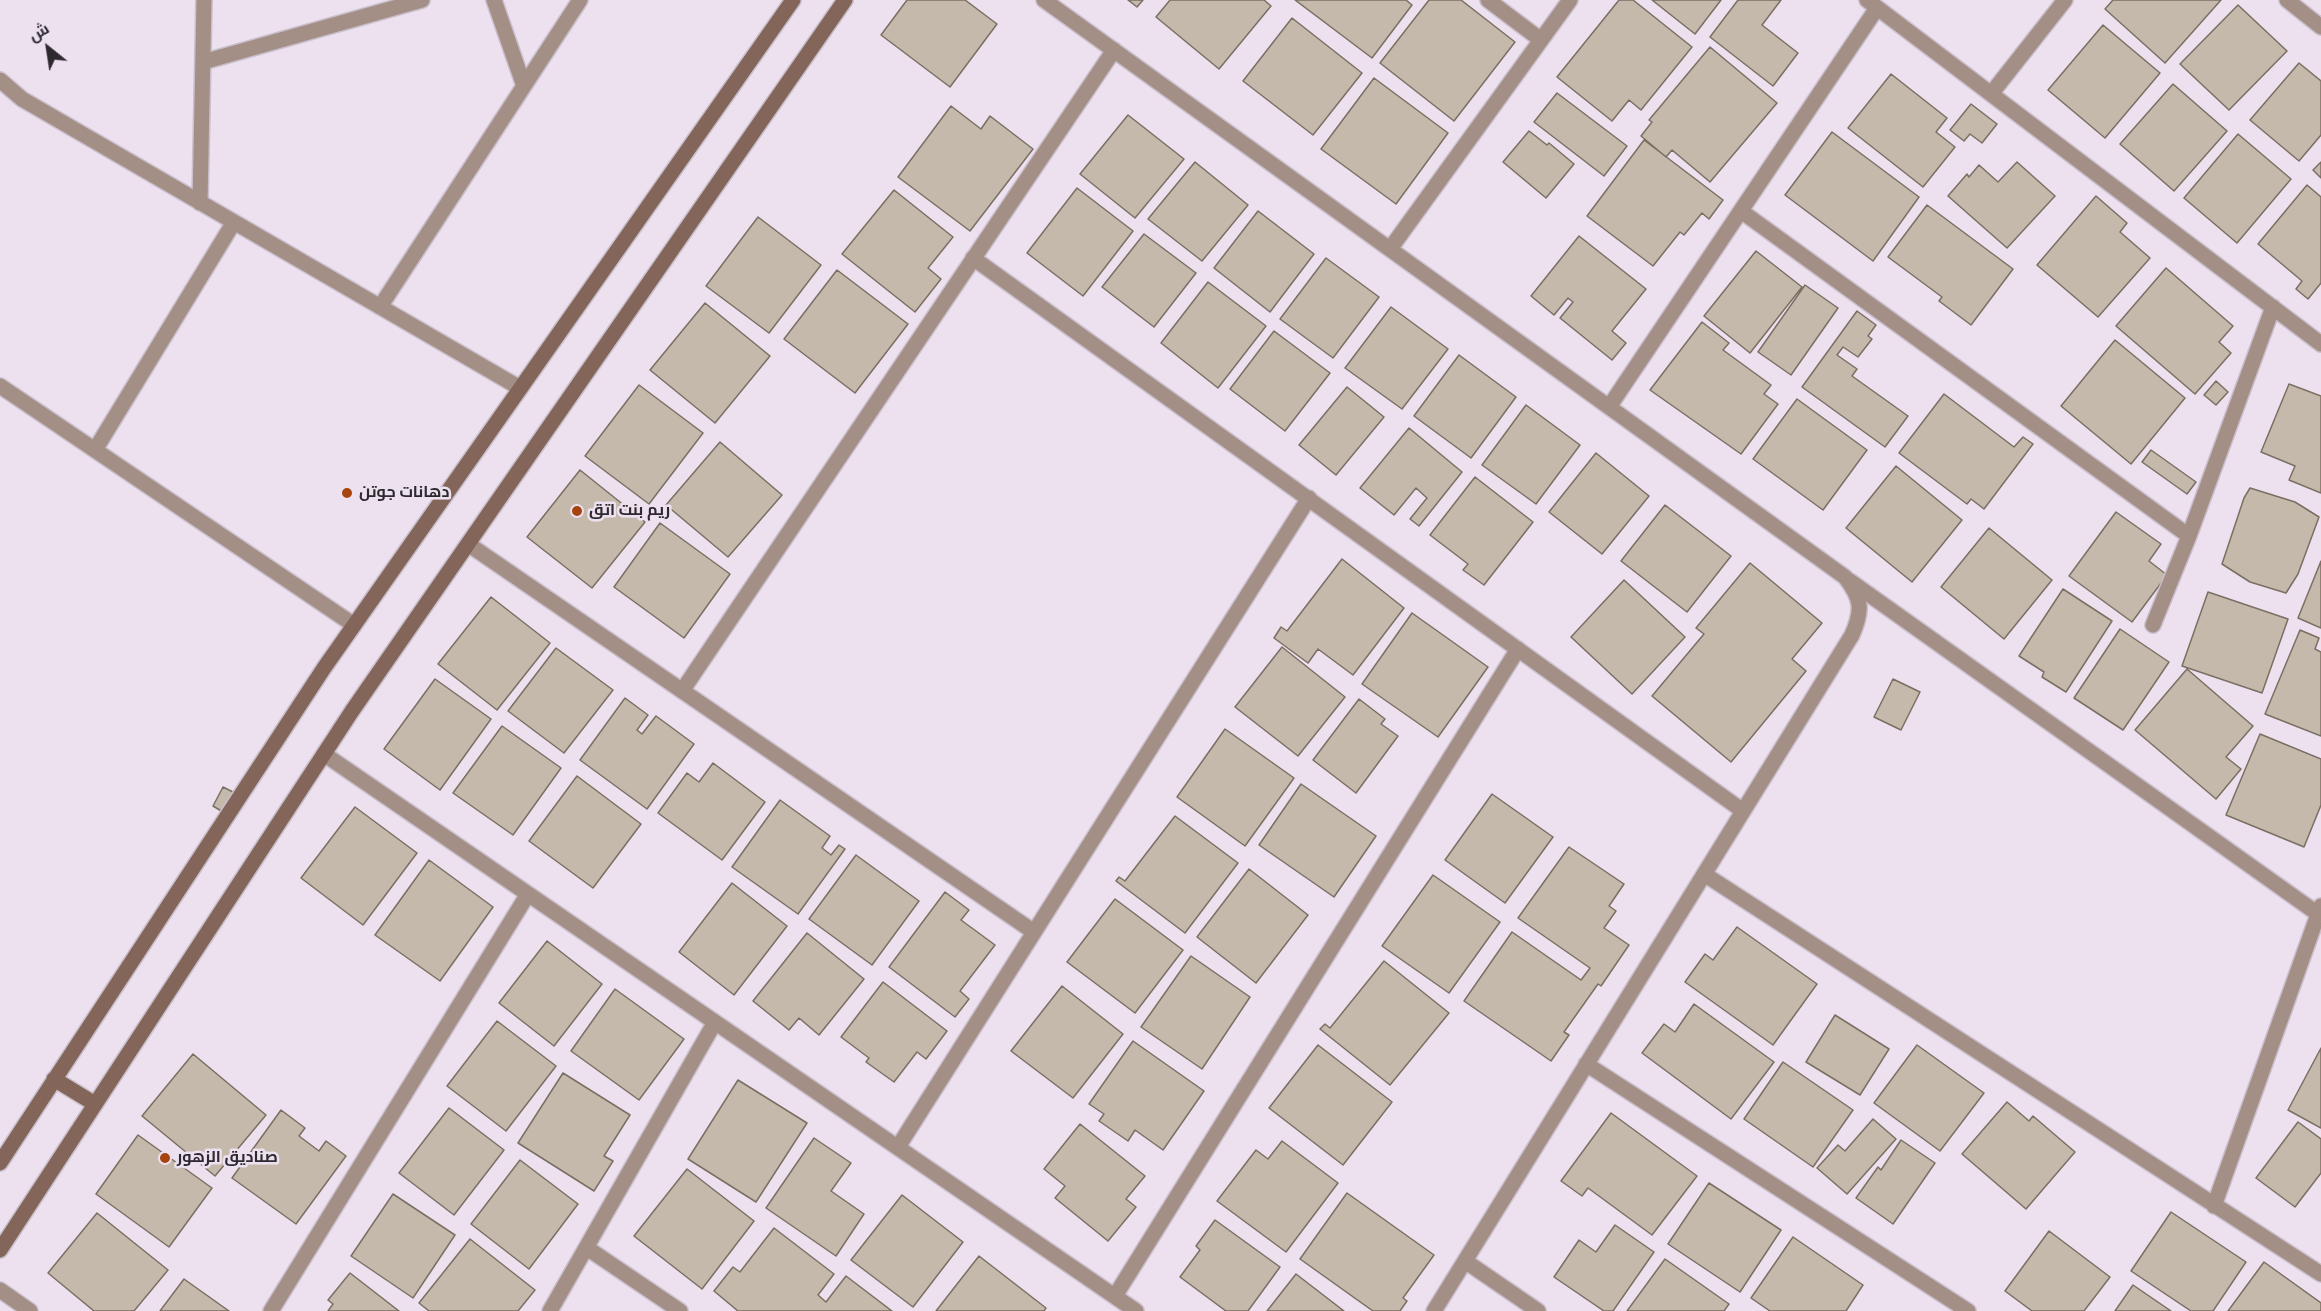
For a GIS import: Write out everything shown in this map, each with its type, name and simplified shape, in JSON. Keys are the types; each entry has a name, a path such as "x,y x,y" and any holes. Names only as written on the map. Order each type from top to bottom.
{"main road":[{"path":"0,1164 354,625 793,0"},
{"path":"0,1250 324,754 845,0"},
{"path":"54,1079 96,1104"}],"street":[{"path":"200,203 204,0"},
{"path":"202,62 422,0"},
{"path":"494,0 524,86"},
{"path":"380,307 580,0"},
{"path":"1044,0 1845,577 2320,910 2214,1206"},
{"path":"1488,0 1540,40"},
{"path":"1390,249 1570,0"},
{"path":"1991,94 2065,0"},
{"path":"2288,0 2321,27"},
{"path":"1609,407 1741,211 1872,4 2321,344"},
{"path":"682,691 1114,50"},
{"path":"0,80 22,99 520,388"},
{"path":"1741,211 2189,536"},
{"path":"95,450 234,222"},
{"path":"973,258 1743,811"},
{"path":"2153,625 2189,536 2273,307"},
{"path":"0,386 354,625"},
{"path":"898,1147 1309,498"},
{"path":"468,544 1034,932"},
{"path":"1434,1311 1855,627 1860,605 1855,590 1845,577"},
{"path":"1115,1296 1518,649"},
{"path":"324,754 1136,1311"},
{"path":"1704,874 2321,1274"},
{"path":"271,1311 528,894"},
{"path":"550,1311 715,1022"},
{"path":"1586,1064 1968,1311"},
{"path":"586,1248 680,1311"},
{"path":"1465,1261 1538,1311"},
{"path":"0,1290 30,1311"}],"building":[{"path":"907,0 965,0 997,24 950,87 881,35"},
{"path":"1128,0 1143,0 1137,7"},
{"path":"1170,0 1264,0 1271,6 1219,69 1156,17"},
{"path":"1295,0 1406,0 1412,5 1372,58"},
{"path":"1429,0 1461,0 1515,42 1454,121 1380,63"},
{"path":"1619,0 1633,0 1692,47 1641,110 1629,100 1612,121 1557,77"},
{"path":"1652,0 1721,0 1695,34"},
{"path":"1738,0 1781,0 1762,25 1798,53 1773,86 1710,37"},
{"path":"2113,0 2221,0 2165,63 2105,9"},
{"path":"2238,5 2287,51 2229,110 2180,64"},
{"path":"1292,18 1362,73 1313,135 1243,81"},
{"path":"2103,25 2160,73 2105,138 2048,90"},
{"path":"1710,47 1777,103 1710,182 1672,150 1666,157 1641,136 1652,122 1649,120"},
{"path":"2299,63 2321,81 2321,135 2299,161 2250,120"},
{"path":"1891,74 1947,118 1936,132 1955,147 1923,187 1848,128"},
{"path":"1374,78 1448,133 1396,204 1321,149"},
{"path":"2173,84 2227,131 2174,191 2120,144"},
{"path":"1557,93 1627,146 1604,176 1534,122"},
{"path":"1971,104 1997,124 1982,143 1970,134 1964,141 1950,130"},
{"path":"951,106 981,129 990,116 1033,149 970,231 898,177"},
{"path":"1128,115 1184,159 1135,218 1080,174"},
{"path":"1529,131 1547,145 1549,143 1574,164 1546,198 1503,162"},
{"path":"1832,132 1919,197 1873,261 1785,195"},
{"path":"2238,134 2291,179 2237,243 2184,198"},
{"path":"1644,140 1723,200 1709,219 1702,213 1684,235 1680,232 1653,266 1587,216"},
{"path":"1195,162 1248,205 1202,261 1148,219"},
{"path":"2017,162 2055,196 2007,248 1948,196 1967,174 1969,177 1979,165 1998,182"},
{"path":"2321,162 2321,178 2313,170"},
{"path":"2307,185 2321,197 2321,283 2308,299 2296,289 2302,281 2258,244"},
{"path":"1077,188 1133,231 1083,296 1027,253"},
{"path":"894,190 953,237 928,268 941,279 915,312 842,254"},
{"path":"2096,196 2127,223 2120,232 2150,258 2098,317 2037,265"},
{"path":"1927,205 2013,269 1971,325 1939,301 1942,297 1888,257"},
{"path":"1258,211 1314,254 1270,312 1214,268"},
{"path":"758,217 821,265 769,333 706,286"},
{"path":"1144,234 1196,273 1154,327 1102,287"},
{"path":"1579,236 1646,289 1612,331 1626,343 1612,360 1560,318 1573,302 1568,298 1554,315 1531,296"},
{"path":"1756,251 1802,287 1750,353 1704,316"},
{"path":"1326,258 1379,297 1333,358 1280,319"},
{"path":"2166,268 2233,326 2219,342 2231,353 2195,394 2116,326"},
{"path":"837,270 908,324 855,393 784,339"},
{"path":"1208,282 1266,326 1218,388 1161,343"},
{"path":"1805,285 1838,308 1791,375 1758,352"},
{"path":"705,303 770,356 715,423 650,370"},
{"path":"1391,307 1448,349 1402,409 1345,368"},
{"path":"1857,311 1876,325 1868,336 1872,339 1858,357 1843,347 1837,355 1857,369 1852,376 1908,416 1885,447 1802,387"},
{"path":"1702,322 1729,343 1723,350 1771,385 1764,394 1778,404 1741,454 1650,390"},
{"path":"1274,331 1330,373 1285,431 1230,389"},
{"path":"2115,340 2185,398 2131,464 2061,406"},
{"path":"1459,355 1516,397 1471,458 1414,416"},
{"path":"2216,381 2228,392 2216,405 2204,395"},
{"path":"2289,384 2321,396 2321,493 2289,480 2295,466 2261,452"},
{"path":"639,385 703,433 649,504 585,456"},
{"path":"1347,387 1384,417 1336,475 1299,445"},
{"path":"1944,394 2014,447 2023,437 2033,444 1984,509 1971,499 1967,504 1899,453"},
{"path":"1797,399 1867,450 1823,510 1753,459"},
{"path":"1526,405 1580,445 1536,504 1482,465"},
{"path":"1409,428 1462,472 1419,526 1410,519 1427,498 1416,488 1394,515 1360,488"},
{"path":"720,442 782,495 728,557 666,505"},
{"path":"2151,450 2196,482 2187,494 2142,462"},
{"path":"1596,453 1649,496 1602,554 1549,512"},
{"path":"1896,466 1962,520 1912,582 1846,528"},
{"path":"580,470 645,522 592,588 527,537"},
{"path":"1475,477 1533,522 1484,585 1463,570 1468,564 1430,535"},
{"path":"2250,488 2295,502 2319,517 2298,574 2286,593 2250,582 2222,564 2244,498"},
{"path":"1665,505 1731,556 1687,612 1621,561"},
{"path":"2116,512 2161,544 2149,561 2167,575 2132,622 2069,576"},
{"path":"660,523 730,574 684,638 614,587"},
{"path":"1989,528 2052,580 2004,639 1941,587"},
{"path":"1342,559 1404,608 1353,675 1318,649 1308,663 1274,638 1281,627 1287,631"},
{"path":"2321,561 2321,628 2298,618"},
{"path":"1750,563 1822,623 1792,659 1806,671 1731,762 1652,696 1704,634 1696,628"},
{"path":"1624,580 1685,637 1632,694 1571,637"},
{"path":"2063,589 2112,621 2066,692 2042,677 2044,672 2019,656"},
{"path":"2208,592 2288,619 2262,693 2182,666"},
{"path":"491,597 550,643 497,710 438,664"},
{"path":"1412,613 1488,667 1438,737 1362,684"},
{"path":"2120,629 2169,662 2123,730 2074,698"},
{"path":"2300,630 2319,638 2315,649 2321,652 2321,736 2265,714"},
{"path":"1282,647 1345,697 1298,756 1235,707"},
{"path":"556,648 613,690 564,753 508,711"},
{"path":"2187,669 2253,726 2226,757 2241,769 2216,799 2135,730"},
{"path":"435,679 491,719 440,790 384,749"},
{"path":"1893,679 1920,692 1901,730 1874,717"},
{"path":"625,698 648,715 637,730 642,734 656,716 694,744 647,809 580,760"},
{"path":"1359,699 1385,719 1381,724 1398,736 1356,793 1313,760"},
{"path":"502,726 561,768 513,835 453,793"},
{"path":"1225,729 1294,778 1245,846 1177,797"},
{"path":"2260,734 2321,759 2321,805 2304,847 2226,815"},
{"path":"713,763 765,802 722,860 658,813 687,773 699,782"},
{"path":"577,776 641,824 593,888 529,841"},
{"path":"1301,784 1376,836 1334,897 1259,845"},
{"path":"223,787 233,792 223,812 213,806"},
{"path":"1492,794 1553,837 1505,903 1445,860"},
{"path":"780,800 830,836 822,848 831,855 839,845 845,849 798,914 732,867"},
{"path":"355,807 417,853 363,925 301,878"},
{"path":"1175,816 1238,863 1185,933 1116,881 1119,877 1125,881"},
{"path":"1569,847 1624,884 1609,906 1616,911 1604,928 1629,945 1601,986 1598,984 1564,1032 1569,1035 1551,1061 1464,1001 1512,932 1581,980 1590,968 1518,918"},
{"path":"856,855 919,901 872,965 809,919"},
{"path":"429,860 493,907 440,981 375,935"},
{"path":"1249,869 1308,915 1256,983 1197,937"},
{"path":"1433,875 1500,922 1449,993 1382,946"},
{"path":"732,883 787,926 734,995 679,952"},
{"path":"945,892 969,910 961,920 995,945 960,991 969,999 955,1017 889,967"},
{"path":"1115,899 1183,950 1135,1013 1067,962"},
{"path":"1737,927 1817,984 1773,1045 1685,982 1705,954 1713,960"},
{"path":"807,933 864,979 819,1035 799,1018 789,1030 753,1001"},
{"path":"547,941 602,984 554,1046 499,1003"},
{"path":"1191,956 1250,997 1202,1069 1141,1027"},
{"path":"1384,961 1449,1013 1390,1085 1320,1029 1325,1024 1330,1028"},
{"path":"883,982 947,1031 926,1059 917,1052 894,1082 866,1062 869,1058 841,1037"},
{"path":"1062,986 1123,1034 1073,1098 1011,1051"},
{"path":"615,989 684,1039 639,1100 571,1051"},
{"path":"1694,1004 1774,1062 1731,1119 1642,1053 1664,1024 1675,1032"},
{"path":"1835,1015 1889,1049 1860,1095 1806,1062"},
{"path":"497,1021 556,1066 506,1131 447,1086"},
{"path":"1133,1041 1204,1091 1163,1150 1135,1130 1128,1141 1099,1121 1104,1114 1089,1104"},
{"path":"1318,1045 1392,1102 1343,1165 1269,1108"},
{"path":"1917,1045 1984,1093 1940,1151 1874,1103"},
{"path":"2321,1048 2321,1128 2288,1110"},
{"path":"193,1054 266,1115 215,1176 142,1116"},
{"path":"1783,1062 1853,1110 1813,1167 1744,1119"},
{"path":"563,1073 630,1115 604,1156 613,1161 594,1191 518,1143"},
{"path":"738,1080 807,1123 756,1202 688,1159"},
{"path":"2007,1102 2029,1121 2033,1116 2075,1152 2026,1209 1962,1154"},
{"path":"449,1108 504,1150 454,1215 399,1173"},
{"path":"281,1110 305,1128 299,1136 319,1151 326,1141 346,1156 296,1224 232,1178"},
{"path":"1611,1113 1697,1176 1652,1235 1588,1188 1582,1196 1561,1181"},
{"path":"1873,1119 1896,1139 1847,1194 1817,1168 1838,1145 1845,1151"},
{"path":"2298,1122 2321,1139 2321,1173 2295,1207 2256,1178"},
{"path":"1080,1124 1145,1176 1126,1199 1136,1207 1108,1241 1055,1198 1065,1186 1044,1169"},
{"path":"138,1135 212,1188 169,1247 96,1194"},
{"path":"814,1138 851,1163 831,1191 864,1214 836,1256 766,1208"},
{"path":"1901,1140 1935,1163 1893,1224 1856,1198 1878,1167 1881,1170"},
{"path":"1282,1141 1338,1183 1286,1252 1217,1201 1256,1150 1268,1159"},
{"path":"520,1160 578,1204 529,1269 471,1224"},
{"path":"687,1169 754,1221 702,1289 634,1236"},
{"path":"1709,1183 1781,1230 1740,1292 1668,1244"},
{"path":"1347,1193 1434,1255 1403,1298 1407,1301 1400,1311 1373,1311 1300,1259"},
{"path":"393,1194 455,1235 413,1298 351,1256"},
{"path":"902,1195 963,1242 913,1307 851,1260"},
{"path":"2171,1212 2246,1262 2213,1311 2191,1311 2131,1271"},
{"path":"97,1213 168,1270 134,1311 94,1311 48,1273"},
{"path":"1215,1220 1280,1267 1248,1311 1226,1311 1180,1277 1200,1250 1196,1246"},
{"path":"1615,1225 1654,1252 1613,1311 1604,1311 1554,1277 1579,1240 1596,1252"},
{"path":"774,1228 834,1274 818,1295 826,1302 846,1276 892,1311 738,1311 714,1291 733,1267 740,1272"},
{"path":"2049,1231 2110,1277 2084,1311 2032,1311 2005,1291"},
{"path":"1793,1237 1863,1285 1846,1311 1770,1311 1751,1298"},
{"path":"470,1239 535,1290 518,1311 429,1311 419,1303"},
{"path":"979,1256 1046,1308 1044,1311 936,1311"},
{"path":"1665,1259 1729,1304 1724,1311 1627,1311"},
{"path":"2264,1262 2321,1303 2321,1311 2228,1311"},
{"path":"350,1273 399,1311 328,1311 333,1304 328,1300"},
{"path":"1296,1274 1344,1311 1267,1311"},
{"path":"184,1279 229,1311 160,1311"},
{"path":"2133,1285 2171,1311 2115,1311"}],"place":[{"name":"دهانات جوتن","path":"347,493"},
{"name":"ريم بنت اتق","path":"577,511"},
{"name":"صناديق الزهور","path":"165,1158"}]}
